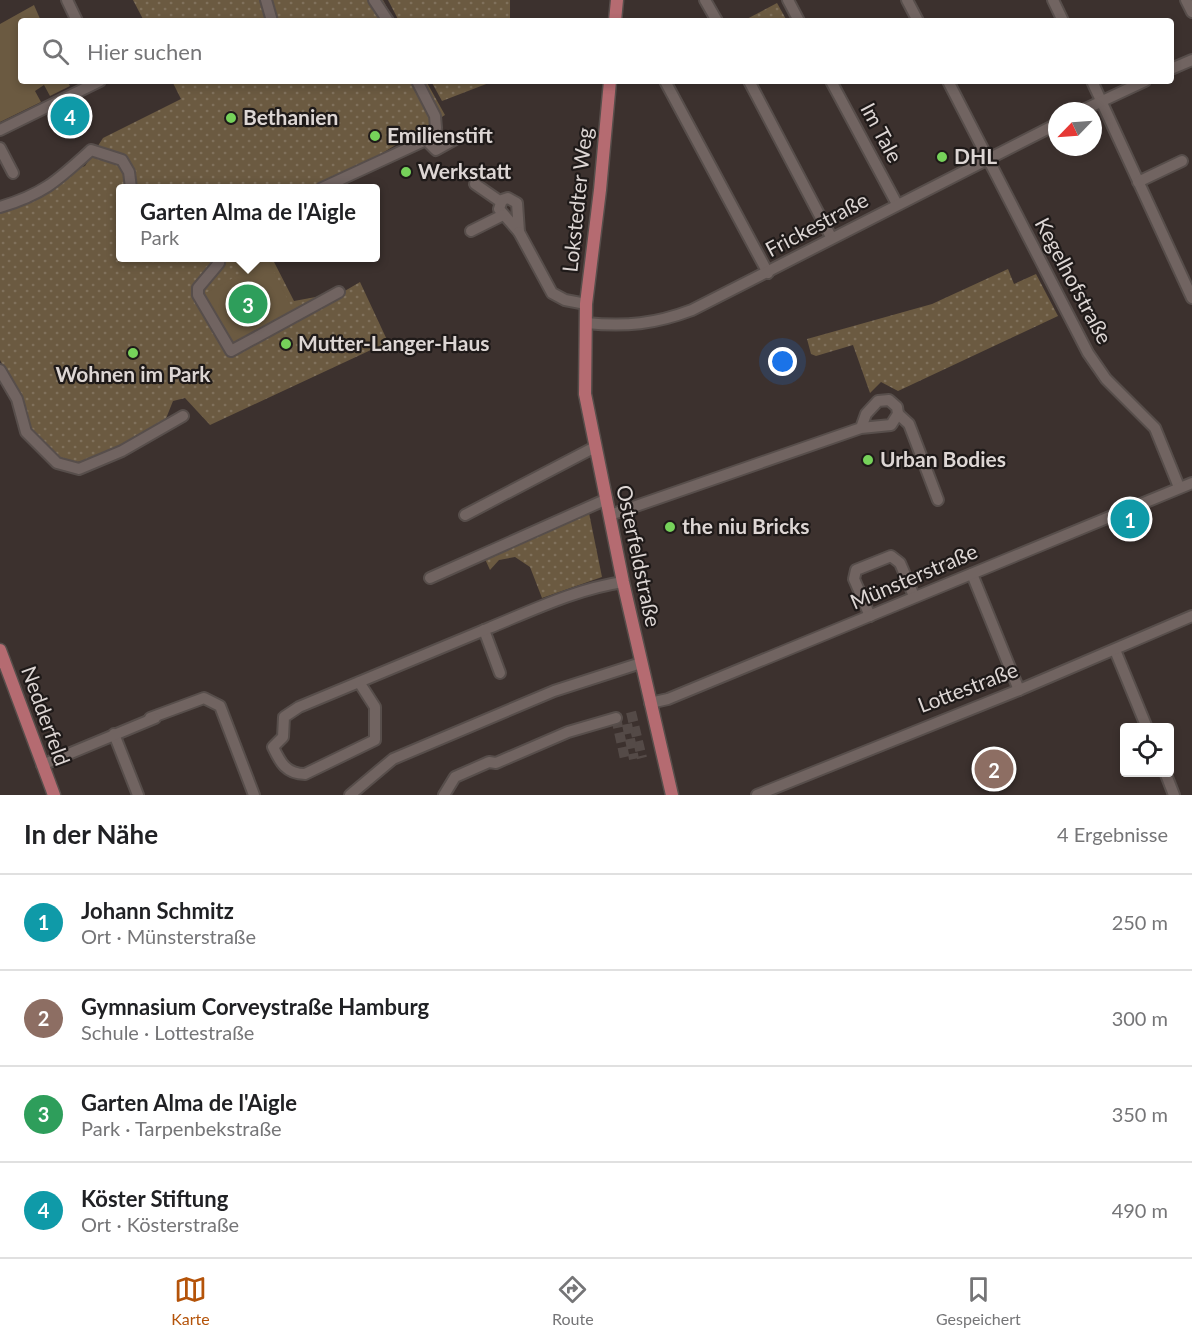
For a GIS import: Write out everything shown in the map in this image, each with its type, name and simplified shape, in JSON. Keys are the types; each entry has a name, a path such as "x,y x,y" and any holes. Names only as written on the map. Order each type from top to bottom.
{"main road":[{"path":"615,18 617,0"},
{"name":"Lokstedter Weg","path":"586,322 586,303 610,84"},
{"name":"Osterfeldstraße","path":"586,322 584,380 595,447 623,582 672,795"},
{"name":"Nedderfeld","path":"0,650 54,795"}],"street":[{"path":"67,0 76,18"},
{"path":"266,0 271,18"},
{"path":"374,0 386,18"},
{"path":"705,0 715,18"},
{"path":"788,0 797,18"},
{"path":"907,0 916,18"},
{"path":"1053,0 1062,18"},
{"path":"1186,0 1192,12"},
{"path":"1174,68 1192,60"},
{"path":"0,130 94,84"},
{"path":"333,184 426,140 436,128 435,116 419,84"},
{"path":"667,84 768,273"},
{"path":"751,84 831,237"},
{"name":"Im Tale","path":"833,84 897,204"},
{"name":"Kegelhofstraße","path":"950,84 1088,353 1106,379 1155,428 1179,487"},
{"path":"1093,84 1192,298"},
{"path":"1101,101 1138,84"},
{"name":"Frickestraße","path":"586,322 629,325 662,321 692,310 825,244 831,237 1048,129"},
{"path":"426,140 436,150 454,140"},
{"path":"0,148 13,173"},
{"path":"0,207 30,198 44,190 91,150 122,160 129,172 130,184"},
{"path":"1138,182 1182,162"},
{"path":"475,184 501,202"},
{"path":"519,232 517,203 508,198 501,202 499,209 519,232 552,293 565,300 586,303"},
{"path":"471,231 503,215"},
{"path":"219,262 198,288 198,295 231,351 339,292"},
{"path":"0,370 17,399 26,432 57,463 79,470 122,451 183,416"},
{"path":"861,428 866,414 874,404 885,398 894,402 898,414 909,424 938,500"},
{"path":"610,515 861,428 891,425 898,414"},
{"path":"465,514 595,447"},
{"name":"Münsterstraße","path":"650,703 668,699 1192,483"},
{"path":"430,578 607,499"},
{"path":"870,616 854,579 856,570 891,556 900,563 914,596"},
{"path":"972,574 1019,690"},
{"path":"359,682 375,707 375,740 305,774 297,774 281,766 273,747 283,737 284,717 299,707 359,682 484,630 556,600 600,585 623,582"},
{"name":"Lottestraße","path":"757,795 1019,690 1192,616"},
{"path":"484,630 500,673"},
{"path":"1115,650 1145,723"},
{"path":"350,795 393,759 554,691 641,663"},
{"path":"42,765 150,717 204,698 220,705 254,795"},
{"path":"150,717 167,718"},
{"path":"444,795 455,777 489,762 496,763 568,732 616,718"},
{"path":"114,734 138,795"},
{"path":"1167,777 1174,795"}],"shaded area":[{"path":"133,0 383,0 392,18 142,18"},
{"path":"388,0 510,0 510,18 397,18"},
{"path":"777,3 785,18 749,18"},
{"path":"34,5 40,18 18,18 18,84 69,84 70,86 50,96 44,85 35,91 41,102 0,122 0,24"},
{"path":"174,84 428,84 445,115 343,177 339,174 319,184 116,184 116,262 274,262 294,301 343,292 360,282 388,342 210,425 185,398 173,401 165,421 148,432 93,458 74,463 57,458 32,431 20,399 0,360 0,212 50,191 74,170 85,166 103,138 181,99"},
{"path":"433,84 486,84 442,101"},
{"path":"262,262 269,262 294,313 243,341 230,345 202,295"},
{"path":"1008,269 1014,284 1036,274 1058,316 898,391 881,382 870,393 853,345 816,356 811,354 807,339 932,304"},
{"path":"589,513 602,577 542,598 530,567 515,557 499,560 490,570 485,559"}],"tunnel":[{"path":"631,712 642,758"},
{"path":"616,718 625,759"},
{"path":"627,724 634,759"}],"place":[{"name":"Köster Stiftung","path":"70,116"},
{"name":"Bethanien","path":"231,118"},
{"name":"Emilienstift","path":"375,136"},
{"name":"DHL","path":"942,157"},
{"name":"Werkstatt","path":"406,172"},
{"name":"Garten Alma de l'Aigle","path":"248,304"},
{"name":"Mutter-Langer-Haus","path":"286,344"},
{"name":"Wohnen im Park","path":"133,353"},
{"name":"Urban Bodies","path":"868,460"},
{"name":"Johann Schmitz","path":"1130,519"},
{"name":"the niu Bricks","path":"670,527"},
{"name":"Gymnasium Corveystraße Hamburg","path":"994,769"}]}
